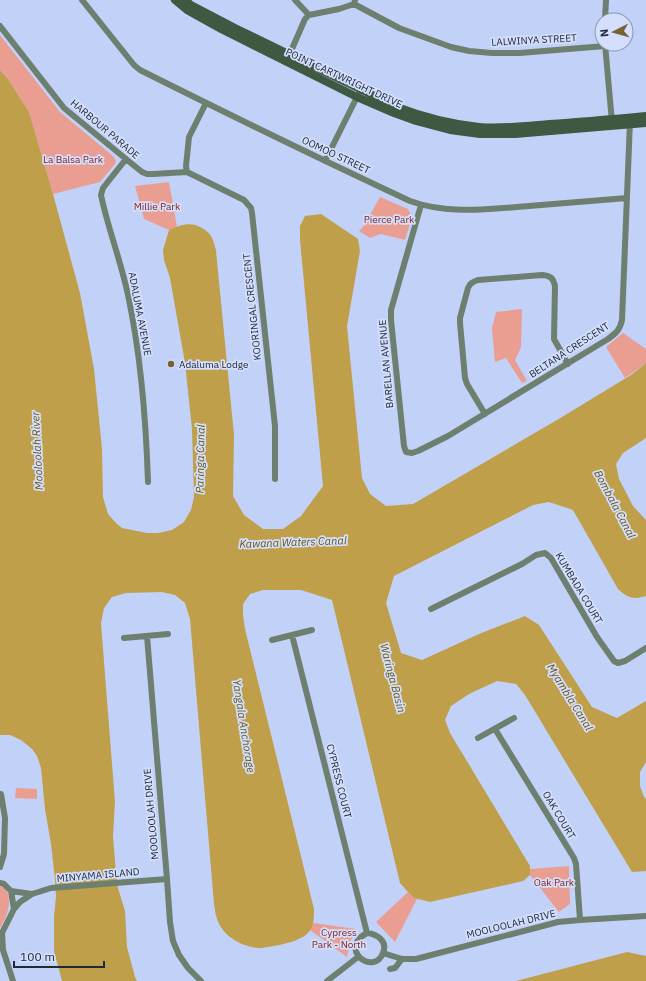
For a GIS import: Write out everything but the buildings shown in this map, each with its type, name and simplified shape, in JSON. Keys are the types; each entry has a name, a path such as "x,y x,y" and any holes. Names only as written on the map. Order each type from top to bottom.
{"main road":[{"name":"POINT CARTWRIGHT DRIVE","path":"175,0 188,5 221,29 288,58 359,93 394,113 416,121 450,130 480,134 515,134 612,122 630,121 646,123"},
{"name":"POINT CARTWRIGHT DRIVE","path":"630,121 646,116"}],"street":[{"name":"OOMOO STREET","path":"82,0 134,65 140,70 206,104 410,202 421,205 458,209 491,209 627,198"},
{"path":"295,0 309,15"},
{"path":"606,0 606,12"},
{"path":"288,58 309,15 339,9 355,2"},
{"name":"LALWINYA STREET","path":"355,2 399,28 451,47 469,51 492,53 520,52 594,46"},
{"name":"HARBOUR PARADE","path":"0,26 64,108 126,160 146,174 187,172"},
{"path":"606,52 612,122"},
{"path":"325,162 359,93"},
{"path":"187,172 186,166 189,137 206,104"},
{"name":"BELTANA CRESCENT","path":"406,452 412,453 418,451 448,436 608,339 621,326 630,121"},
{"name":"ADALUMA AVENUE","path":"126,160 103,188 102,195 128,294 140,366 147,440 148,482"},
{"name":"KOORINGAL CRESCENT","path":"187,172 244,200 251,208 275,426 275,479"},
{"name":"BARELLAN AVENUE","path":"406,452 404,446 391,320 392,310 421,205"},
{"path":"485,414 465,378 460,324 460,318 468,288 473,282 478,280 542,275 549,276 553,280 555,286 554,339 568,364"},
{"name":"KUMBADA COURT","path":"431,609 522,564 536,555 545,553 551,558 614,661 618,663 624,661 646,648"},
{"path":"272,640 312,630"},
{"path":"124,638 168,634"},
{"name":"CYPRESS COURT","path":"292,635 367,933"},
{"name":"MOOLOOLAH DRIVE","path":"147,636 170,922 173,941 180,956 188,968 201,981"},
{"path":"478,738 514,718"},
{"name":"OAK COURT","path":"495,729 574,858 576,864 580,920"},
{"path":"0,867 4,854 5,818 1,794"},
{"name":"MINYAMA ISLAND","path":"13,981 3,950 1,934 14,909 20,902 32,894 51,888 167,879"},
{"name":"MINYAMA ISLAND","path":"0,883 4,884 11,891 32,894"},
{"path":"11,891 14,909"},
{"name":"MOOLOOLAH DRIVE","path":"383,953 402,959 416,959 558,922 646,916"},
{"path":"367,933 377,935 381,939 384,948 381,957 372,962 367,962 358,957 355,947 359,938 367,933"},
{"path":"327,981 358,957"},
{"path":"390,969 395,968 402,959"}],"green space":[{"name":"La Balsa Park","path":"0,35 60,112 113,156 116,161 115,164 100,182 53,194 29,112 8,79 0,70"},
{"name":"Millie Park","path":"169,182 177,227 169,230 144,219 135,186"},
{"name":"Pierce Park","path":"380,197 408,209 412,217 405,240 381,234 370,238 359,231 363,227"},
{"path":"522,309 521,347 515,360 527,381 522,383 506,358 495,362 492,328 496,312"},
{"path":"623,333 646,349 646,363 625,378 606,347"},
{"path":"16,788 37,789 37,799 15,798"},
{"name":"Oak Park","path":"569,866 570,904 559,912 530,875 530,869"},
{"path":"0,887 4,887 7,891 9,902 7,913 0,928"},
{"path":"408,892 417,899 395,942 376,922"},
{"name":"Cypress Park - North","path":"313,923 356,929 350,942 347,957 310,930"}],"water":[{"path":"0,70 8,79 29,112 80,293 94,369 102,449 103,497 108,514 122,528 147,533 158,533 172,530 184,522 191,510 194,497 192,429 185,363 170,278 164,260 163,250 169,230 182,225 189,224 198,226 207,232 212,238 216,251 234,435 233,496 244,515 263,529 283,529 301,516 323,486 300,240 300,226 305,216 321,214 358,239 360,251 347,326 362,478 370,494 386,506 413,504 557,420 631,375 646,363 646,438 623,453 616,464 619,479 633,506 646,520 646,596 634,598 618,589 573,510 549,502 533,505 394,576 386,603 401,653 422,660 479,634 525,616 539,625 592,707 617,718 646,701 646,762 640,772 640,786 646,799 646,871 632,872 525,695 516,684 497,681 469,694 451,706 445,720 450,733 530,866 530,875 523,881 430,902 414,898 400,883 332,600 301,590 263,590 250,594 243,604 245,629 314,909 314,919 313,925 308,933 302,938 279,945 258,948 245,945 233,939 223,930 215,913 190,619 185,603 175,595 162,592 126,593 112,597 104,608 101,623 115,802 113,836 116,873 118,888 125,911 127,947 137,981 62,981 54,951 54,917 56,896 55,880 41,768 37,756 32,749 21,740 10,735 0,735"},
{"path":"627,952 646,956 646,981 516,981"}],"place":[{"name":"Adaluma Lodge","path":"171,364"}],"water label":[{"name":"Mooloolah River","path":"37,451"},
{"name":"Paringa Canal","path":"200,459"},
{"name":"Bombala Canal","path":"615,504"},
{"name":"Kawana Waters Canal","path":"293,542"},
{"name":"Waringa Basin","path":"393,678"},
{"name":"Myambla Canal","path":"570,697"},
{"name":"Yangala Anchorage","path":"244,726"}]}
